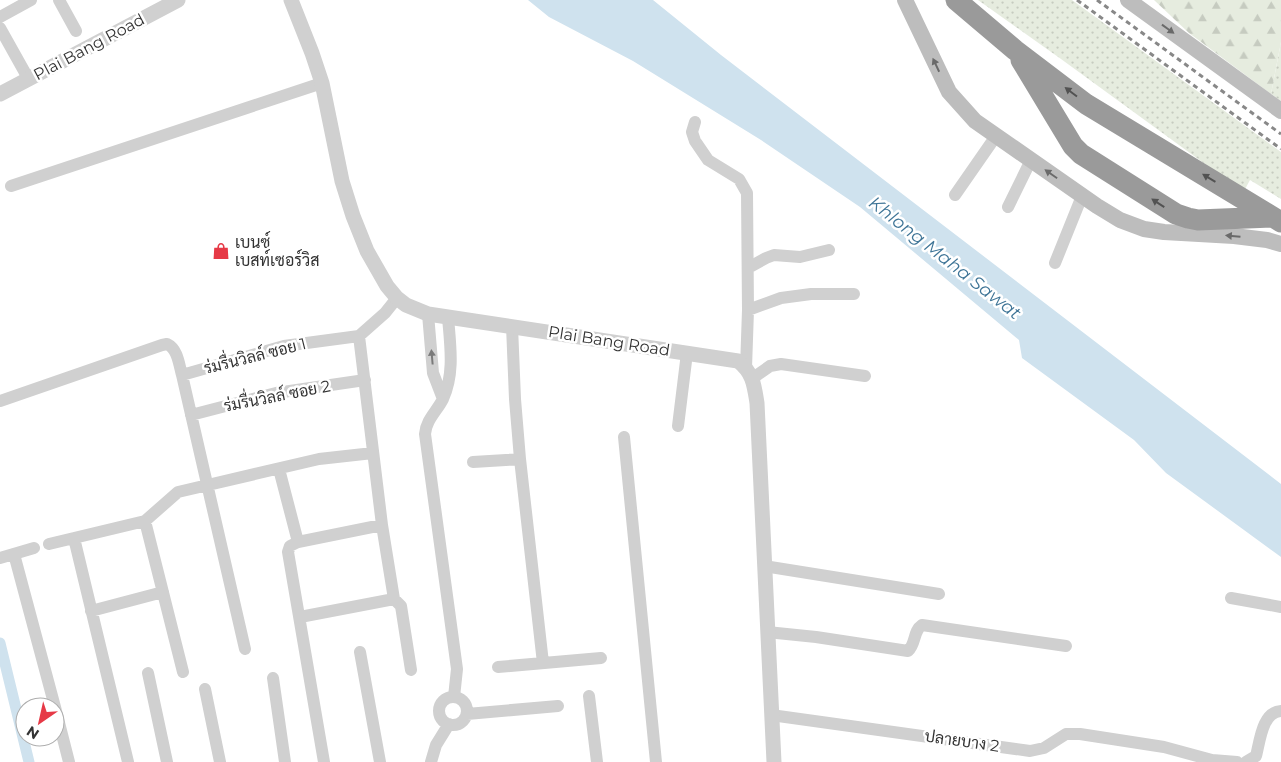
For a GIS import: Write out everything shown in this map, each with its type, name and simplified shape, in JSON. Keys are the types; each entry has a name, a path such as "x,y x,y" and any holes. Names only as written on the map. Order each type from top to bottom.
{"highway":[{"path":"956,0 1015,50 1086,104 1277,219"},
{"path":"1015,50 1066,136 1081,154 1176,214 1188,218 1198,220 1277,219"}],"main road":[{"path":"905,0 949,92 975,121 1082,196 1120,220 1144,229 1234,236 1267,240 1281,244"},
{"path":"1128,0 1281,111"}],"street":[{"path":"0,17 30,0"},
{"path":"59,0 76,31"},
{"name":"Plai Bang Road","path":"0,94 178,0"},
{"name":"Plai Bang Road","path":"291,0 322,83 342,181 353,216 367,251 387,286 397,298 406,305 428,314 738,360 749,373"},
{"path":"0,28 28,78"},
{"path":"12,186 322,83"},
{"path":"695,122 692,132 695,141 708,160 739,179 747,193 749,373 757,403 774,762"},
{"path":"955,195 996,136"},
{"path":"1008,207 1031,160"},
{"path":"1055,263 1082,196"},
{"path":"748,268 774,255 800,257 829,250"},
{"path":"748,310 781,298 811,294 854,294"},
{"path":"397,298 385,313 359,336 382,525 394,599 400,606 411,670"},
{"path":"428,314 434,373 443,399"},
{"path":"448,317 451,371 443,399 427,424 425,434 457,669 454,697"},
{"path":"512,326 520,459 543,663"},
{"name":"ร่มรื่นวิลล์ ซอย 1","path":"182,375 284,346 359,336"},
{"path":"0,401 167,344 172,347 176,353 182,375 245,649"},
{"path":"678,426 687,353"},
{"path":"749,373 781,364 865,376"},
{"name":"ร่มรื่นวิลล์ ซอย 2","path":"191,415 276,393 365,380"},
{"path":"624,437 656,762"},
{"path":"49,544 145,521 178,492 320,460 373,453"},
{"path":"473,462 520,459"},
{"path":"279,469 298,542"},
{"path":"145,521 183,672"},
{"path":"324,762 288,552 290,546 298,542 382,525"},
{"path":"74,538 128,762"},
{"path":"0,558 34,548"},
{"path":"14,554 52,697"},
{"path":"764,566 939,594"},
{"path":"92,611 163,592"},
{"path":"1231,598 1281,606"},
{"path":"300,617 394,599"},
{"path":"767,632 816,637 908,651 911,649 917,630 922,625 1066,646"},
{"path":"360,652 380,762"},
{"path":"498,667 601,658"},
{"path":"148,673 167,762"},
{"path":"273,678 286,762"},
{"path":"205,689 220,762"},
{"path":"589,696 597,762"},
{"path":"454,697 463,701 467,714 462,722 453,725 448,724 441,718 440,708 445,700 454,697"},
{"path":"467,714 558,706"},
{"path":"1251,761 1256,756 1265,722 1276,711 1281,711"},
{"name":"ปลายบาง 2","path":"771,715 1030,750 1044,748 1066,734 1080,734 1164,747 1186,758 1237,762"},
{"path":"431,762 436,745 448,724"},
{"path":"65,746 69,762"}],"green space":[{"path":"978,0 1072,0 1281,152 1281,199 1250,180 1244,191"},
{"path":"1154,0 1281,0 1281,42 1271,94 1189,33"},
{"path":"1281,42 1281,101 1271,94"}],"water":[{"name":"Khlong Maha Sawat","path":"528,0 653,0 721,55 1281,484 1281,557 1166,473 1134,440 1022,358 1019,340 860,207 761,140 633,61 549,17"}],"waterway":[{"path":"0,643 29,762"}],"railway":[{"path":"1077,0 1281,149"},
{"path":"1097,0 1281,134"}],"place":[{"name":"เบนซ์ เบสท์เซอร์วิส","path":"221,251"}]}
